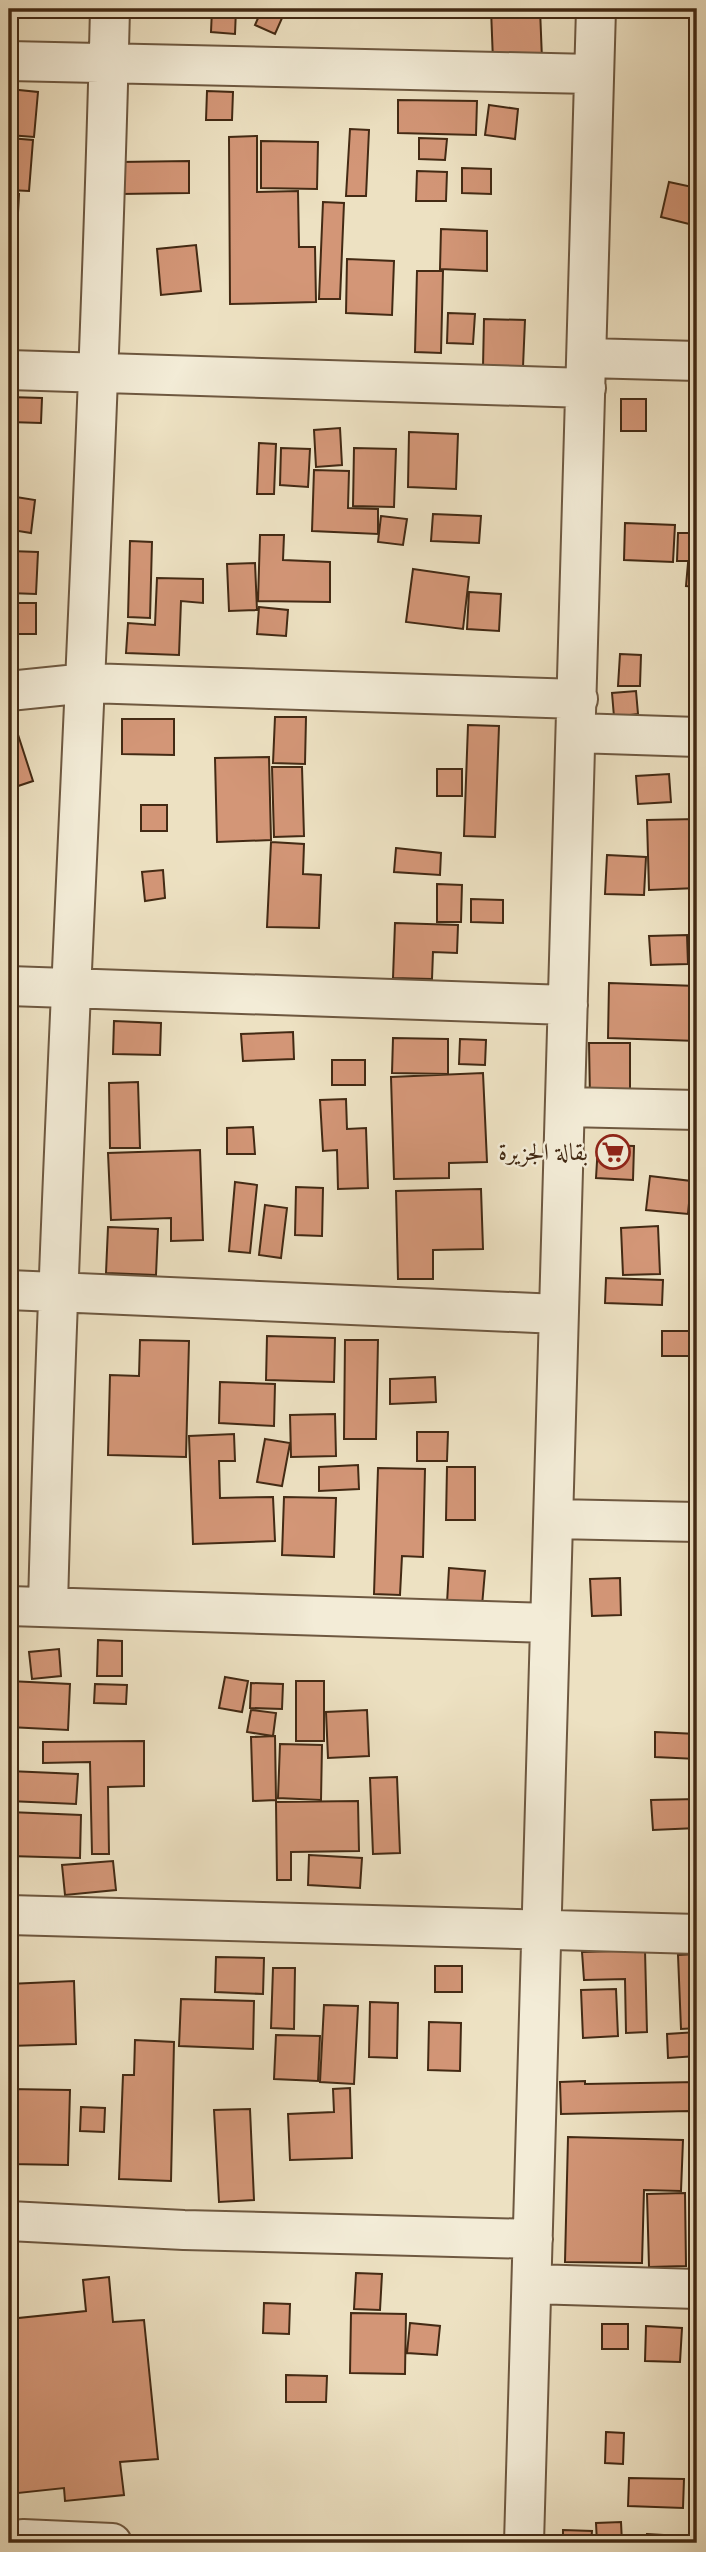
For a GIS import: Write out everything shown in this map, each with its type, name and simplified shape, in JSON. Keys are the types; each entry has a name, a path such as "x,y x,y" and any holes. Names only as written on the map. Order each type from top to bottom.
{"street":[{"path":"48,1605 56,1292 87,683 110,9"},
{"path":"524,2543 577,716 592,74 596,9"},
{"path":"9,61 592,74"},
{"path":"9,370 96,373 586,373 697,361"},
{"path":"9,691 87,683 577,716 697,737"},
{"path":"9,986 568,1005"},
{"path":"566,1107 697,1110"},
{"path":"9,1290 558,1314"},
{"path":"554,1519 697,1522"},
{"path":"9,1606 48,1605 550,1623"},
{"path":"9,1915 697,1934"},
{"path":"9,2221 184,2231 533,2239"},
{"path":"533,2284 697,2289"},
{"path":"23,2539 112,2543"}],"building":[{"path":"212,9 236,9 235,34 211,32"},
{"path":"262,9 286,9 275,34 255,25"},
{"path":"385,9 412,9 412,15 386,15"},
{"path":"491,9 540,9 542,59 493,61"},
{"path":"692,9 697,9 697,67 690,67"},
{"path":"9,89 38,92 34,137 9,135"},
{"path":"207,91 233,92 232,120 206,120"},
{"path":"398,100 477,101 476,135 398,133"},
{"path":"489,105 518,109 515,139 485,135"},
{"path":"350,129 369,130 366,196 346,196"},
{"path":"257,136 257,192 298,191 299,247 315,247 316,302 230,304 229,137"},
{"path":"9,138 33,140 29,191 9,190"},
{"path":"419,138 447,139 445,160 419,159"},
{"path":"261,141 318,142 317,189 261,188"},
{"path":"189,161 189,193 120,194 119,162"},
{"path":"462,168 491,169 491,194 462,193"},
{"path":"417,171 447,172 446,201 416,201"},
{"path":"669,182 697,188 693,225 661,217"},
{"path":"9,193 19,194 17,231 9,231"},
{"path":"323,202 344,203 340,299 319,299"},
{"path":"441,229 487,231 487,271 440,269"},
{"path":"196,245 201,291 161,295 157,249"},
{"path":"347,259 394,261 392,315 346,313"},
{"path":"417,271 443,271 441,353 415,352"},
{"path":"448,313 475,314 473,344 447,343"},
{"path":"484,319 525,320 523,367 483,367"},
{"path":"9,397 42,398 41,423 9,422"},
{"path":"621,399 646,399 646,431 621,431"},
{"path":"340,428 342,465 316,467 314,430"},
{"path":"409,432 458,434 456,489 408,487"},
{"path":"259,443 276,444 274,494 257,494"},
{"path":"281,448 310,449 308,487 280,485"},
{"path":"354,448 396,449 394,507 353,506"},
{"path":"314,470 349,471 348,508 378,509 378,534 312,531"},
{"path":"16,497 35,500 31,533 12,530"},
{"path":"433,514 481,516 479,543 431,541"},
{"path":"381,516 407,519 403,545 378,542"},
{"path":"625,523 675,525 673,562 624,560"},
{"path":"678,533 697,533 697,561 677,561"},
{"path":"260,535 284,535 283,560 330,562 330,602 258,601"},
{"path":"130,541 152,542 150,618 128,617"},
{"path":"10,551 38,552 36,594 9,593"},
{"path":"255,563 257,610 229,611 227,564"},
{"path":"688,563 697,564 697,587 686,586"},
{"path":"413,569 469,577 463,629 406,622"},
{"path":"157,578 203,579 203,603 181,601 179,655 126,653 128,623 155,625"},
{"path":"469,592 501,594 499,631 467,629"},
{"path":"9,603 36,603 36,634 9,634"},
{"path":"259,607 288,610 286,636 257,634"},
{"path":"620,654 641,655 640,686 618,686"},
{"path":"636,691 638,714 614,717 612,693"},
{"path":"11,713 33,781 9,789 9,714"},
{"path":"275,717 306,717 305,764 273,763"},
{"path":"122,719 174,719 174,755 122,754"},
{"path":"468,725 499,726 495,837 464,836"},
{"path":"269,757 271,840 217,842 215,758"},
{"path":"272,767 302,767 304,836 274,837"},
{"path":"437,769 462,769 462,796 437,796"},
{"path":"669,774 671,802 638,804 636,776"},
{"path":"141,805 167,805 167,831 141,831"},
{"path":"697,819 697,888 649,890 647,820"},
{"path":"271,842 304,844 303,874 321,875 319,928 267,927"},
{"path":"396,848 441,853 440,875 394,872"},
{"path":"607,855 646,857 644,895 605,894"},
{"path":"163,870 165,898 145,901 142,872"},
{"path":"437,884 462,885 461,922 437,922"},
{"path":"471,899 503,900 503,923 471,922"},
{"path":"395,923 458,925 457,953 433,952 432,979 393,978"},
{"path":"687,935 688,964 651,965 649,936"},
{"path":"609,983 697,986 697,1041 608,1038"},
{"path":"114,1021 161,1023 160,1055 113,1054"},
{"path":"293,1032 294,1059 243,1061 241,1034"},
{"path":"393,1038 448,1039 448,1074 392,1073"},
{"path":"460,1039 486,1040 485,1065 459,1064"},
{"path":"589,1043 630,1043 630,1097 590,1098"},
{"path":"332,1060 365,1060 365,1085 332,1085"},
{"path":"483,1073 487,1162 449,1163 449,1178 394,1179 391,1077"},
{"path":"138,1082 140,1148 110,1148 109,1083"},
{"path":"346,1099 347,1129 366,1128 368,1188 338,1189 337,1150 323,1151 320,1100"},
{"path":"253,1127 255,1154 227,1154 227,1128"},
{"path":"598,1145 634,1146 633,1180 596,1178"},
{"path":"200,1150 203,1240 171,1241 171,1218 111,1220 108,1153"},
{"path":"650,1176 691,1181 688,1214 646,1210"},
{"path":"9,1178 16,1178 15,1224 9,1224"},
{"path":"235,1182 257,1185 250,1253 229,1251"},
{"path":"296,1187 323,1188 322,1236 295,1235"},
{"path":"481,1189 483,1249 433,1250 433,1279 398,1279 396,1191"},
{"path":"265,1205 287,1208 281,1258 259,1255"},
{"path":"658,1226 660,1274 623,1275 621,1228"},
{"path":"108,1227 158,1229 156,1275 106,1273"},
{"path":"606,1278 663,1280 662,1305 605,1303"},
{"path":"662,1331 697,1331 697,1356 662,1356"},
{"path":"267,1336 335,1338 334,1382 266,1380"},
{"path":"140,1340 189,1341 186,1457 108,1455 110,1375 139,1376"},
{"path":"345,1340 378,1340 376,1439 344,1439"},
{"path":"435,1377 436,1402 390,1404 390,1379"},
{"path":"220,1382 275,1384 274,1426 219,1423"},
{"path":"335,1414 336,1456 291,1457 290,1415"},
{"path":"417,1432 448,1432 447,1461 417,1461"},
{"path":"234,1434 235,1461 219,1461 220,1498 273,1497 275,1541 193,1544 189,1436"},
{"path":"265,1439 290,1443 282,1486 257,1482"},
{"path":"9,1453 16,1453 15,1478 9,1477"},
{"path":"358,1465 359,1489 319,1491 319,1467"},
{"path":"447,1467 475,1467 475,1520 446,1520"},
{"path":"378,1468 425,1469 423,1557 402,1556 400,1595 374,1594"},
{"path":"284,1497 336,1498 334,1557 282,1555"},
{"path":"449,1568 485,1571 482,1606 447,1603"},
{"path":"620,1578 621,1615 592,1616 590,1579"},
{"path":"98,1640 122,1641 122,1676 97,1676"},
{"path":"59,1649 61,1676 32,1679 29,1652"},
{"path":"225,1677 248,1681 242,1712 219,1708"},
{"path":"9,1681 70,1684 68,1730 9,1727"},
{"path":"296,1681 324,1681 324,1741 296,1741"},
{"path":"251,1683 283,1684 282,1709 250,1708"},
{"path":"95,1684 127,1685 126,1704 94,1703"},
{"path":"251,1710 276,1713 273,1736 247,1732"},
{"path":"367,1710 369,1756 328,1758 326,1712"},
{"path":"655,1732 697,1734 697,1759 655,1757"},
{"path":"275,1736 276,1800 253,1801 251,1737"},
{"path":"144,1741 144,1786 108,1787 109,1854 92,1854 90,1762 43,1763 43,1742"},
{"path":"280,1744 322,1745 321,1800 278,1798"},
{"path":"9,1771 78,1774 76,1804 9,1801"},
{"path":"397,1777 400,1853 373,1854 370,1778"},
{"path":"697,1799 697,1828 653,1830 651,1800"},
{"path":"358,1801 359,1851 291,1852 291,1880 277,1880 276,1802"},
{"path":"9,1812 81,1815 80,1858 9,1856"},
{"path":"309,1855 362,1858 360,1888 308,1885"},
{"path":"113,1861 116,1890 65,1895 62,1865"},
{"path":"645,1950 647,2032 626,2033 625,1979 584,1980 582,1952"},
{"path":"697,1954 697,2028 681,2029 678,1955"},
{"path":"216,1957 264,1958 263,1994 215,1992"},
{"path":"435,1966 462,1966 462,1992 435,1992"},
{"path":"273,1968 295,1968 294,2029 271,2028"},
{"path":"74,1981 76,2044 9,2046 9,1984"},
{"path":"616,1989 618,2036 583,2038 581,1990"},
{"path":"181,1999 254,2001 253,2049 179,2046"},
{"path":"370,2002 398,2003 397,2058 369,2057"},
{"path":"324,2005 358,2006 354,2084 320,2082"},
{"path":"429,2022 461,2023 460,2071 428,2070"},
{"path":"697,2032 697,2056 668,2058 667,2034"},
{"path":"276,2035 320,2036 318,2081 274,2079"},
{"path":"135,2040 174,2042 171,2181 119,2179 123,2075 134,2075"},
{"path":"585,2081 585,2084 697,2082 697,2138 690,2138 689,2111 561,2114 560,2082"},
{"path":"350,2088 352,2158 290,2160 288,2114 334,2112 333,2089"},
{"path":"9,2089 70,2090 68,2165 9,2164"},
{"path":"81,2107 105,2108 104,2132 80,2131"},
{"path":"250,2109 254,2200 219,2202 214,2110"},
{"path":"568,2137 683,2140 681,2191 644,2190 642,2263 565,2262"},
{"path":"685,2193 686,2266 649,2267 647,2194"},
{"path":"356,2273 382,2274 380,2310 354,2309"},
{"path":"109,2277 113,2322 144,2320 158,2459 120,2462 124,2495 65,2501 64,2488 9,2494 9,2319 86,2311 83,2280"},
{"path":"264,2303 290,2304 289,2334 263,2333"},
{"path":"351,2313 406,2314 405,2374 350,2373"},
{"path":"410,2323 440,2326 437,2355 407,2353"},
{"path":"602,2324 628,2324 628,2349 602,2349"},
{"path":"646,2326 682,2328 680,2362 645,2361"},
{"path":"286,2375 327,2376 326,2402 286,2402"},
{"path":"606,2432 624,2433 623,2464 605,2463"},
{"path":"689,2460 697,2460 697,2483 689,2483"},
{"path":"629,2478 684,2479 683,2508 628,2506"},
{"path":"621,2522 622,2543 597,2543 596,2523"},
{"path":"563,2530 592,2531 591,2543 563,2543"},
{"path":"647,2534 680,2536 680,2543 647,2543"}],"place":[{"name":"بقالة الجزيرة","path":"613,1152"}]}
